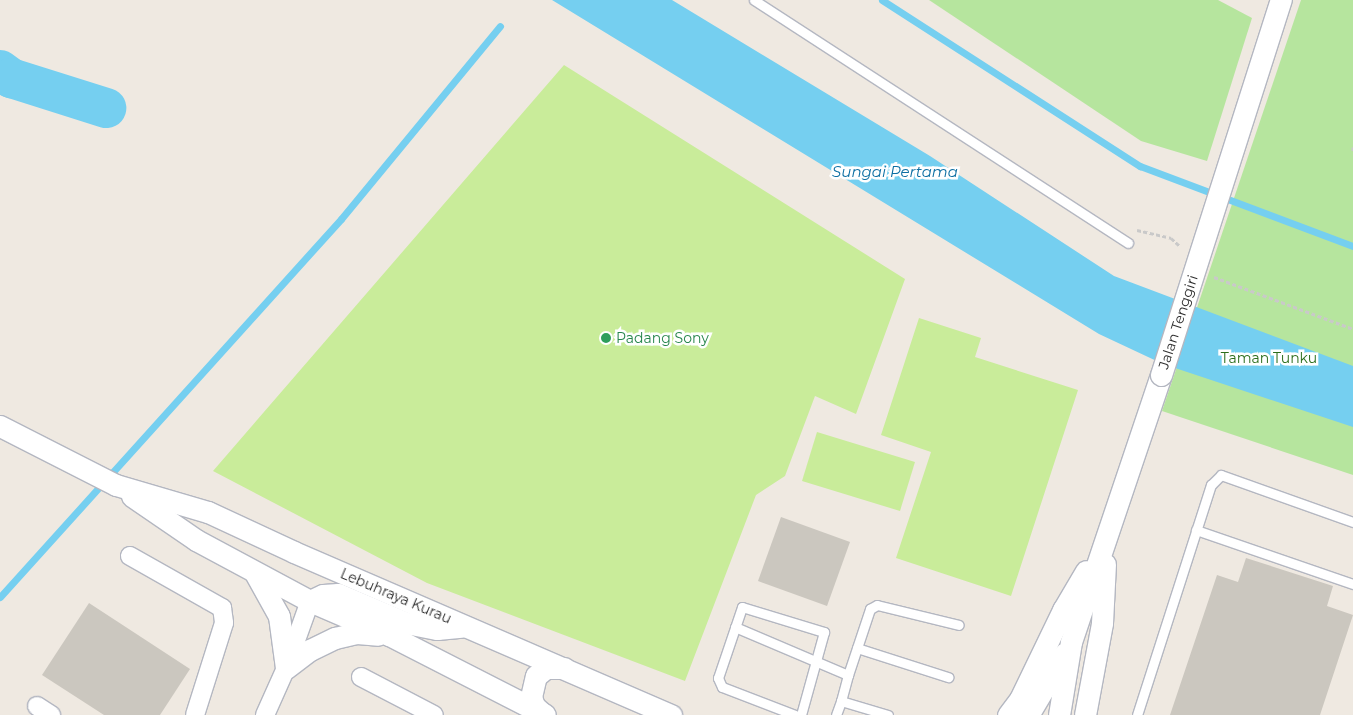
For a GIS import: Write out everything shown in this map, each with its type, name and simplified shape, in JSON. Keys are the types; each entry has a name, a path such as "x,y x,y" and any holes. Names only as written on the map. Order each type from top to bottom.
{"street":[{"name":"Jalan Tenggiri","path":"1059,715 1071,642 1161,374 1281,0"},
{"name":"Lebuhraya Kurau","path":"0,426 117,486 196,540 310,602 389,636 544,715"},
{"name":"Lebuhraya Kurau","path":"117,486 208,512 671,715"},
{"path":"1008,715 1020,699 1062,610 1106,536"},
{"path":"1085,715 1102,623 1106,536"},
{"path":"130,556 222,608 224,624 195,715"},
{"path":"254,572 279,616 286,668"},
{"path":"265,715 286,668 310,602 323,595 338,594 406,624 437,629 468,626"},
{"path":"286,668 310,650 335,638 357,633 389,636"},
{"name":"Jalan Tenggiri","path":"1028,715 1071,642"},
{"path":"544,715 534,706 531,697 536,676 546,668 564,668"},
{"path":"361,676 434,715"}],"lane":[{"path":"754,0 1128,243"},
{"path":"1137,715 1211,485 1221,475 1353,522"},
{"path":"1196,530 1353,584"},
{"path":"836,715 870,609 878,605 959,625"},
{"path":"795,715 722,686 718,678 742,607 824,632 817,663 800,715"},
{"path":"736,628 848,675"},
{"path":"857,648 948,677"},
{"path":"841,701 888,715"}],"path":[{"path":"1107,229 1124,228 1171,238 1184,250"},
{"path":"1211,274 1218,280 1353,329"}],"green space":[{"path":"929,0 1218,0 1252,18 1207,161 1141,141"},
{"name":"Taman Tunku","path":"1301,0 1353,0 1353,475 1162,411"},
{"name":"Padang Sony","path":"564,65 905,279 856,414 815,396 785,476 756,495 685,681 427,583 213,471"},
{"path":"919,318 981,338 975,357 1078,390 1011,596 896,558 931,452 881,435"},
{"path":"817,432 915,462 900,511 802,481"}],"water":[{"name":"Sungai Pertama","path":"552,0 672,0 930,156 1114,276 1353,366 1353,427 1163,364 1099,334"}],"building":[{"path":"781,517 850,542 827,606 758,581"},
{"path":"1246,558 1333,586 1327,606 1353,615 1320,715 1170,715 1217,575 1238,582"},
{"path":"89,603 190,669 160,715 104,715 42,675"}],"waterway":[{"path":"882,0 1140,166 1353,246"},
{"path":"0,597 341,219 500,26"},
{"path":"0,70 11,78 106,108"}],"place":[{"name":"Padang Sony","path":"606,338"}]}
